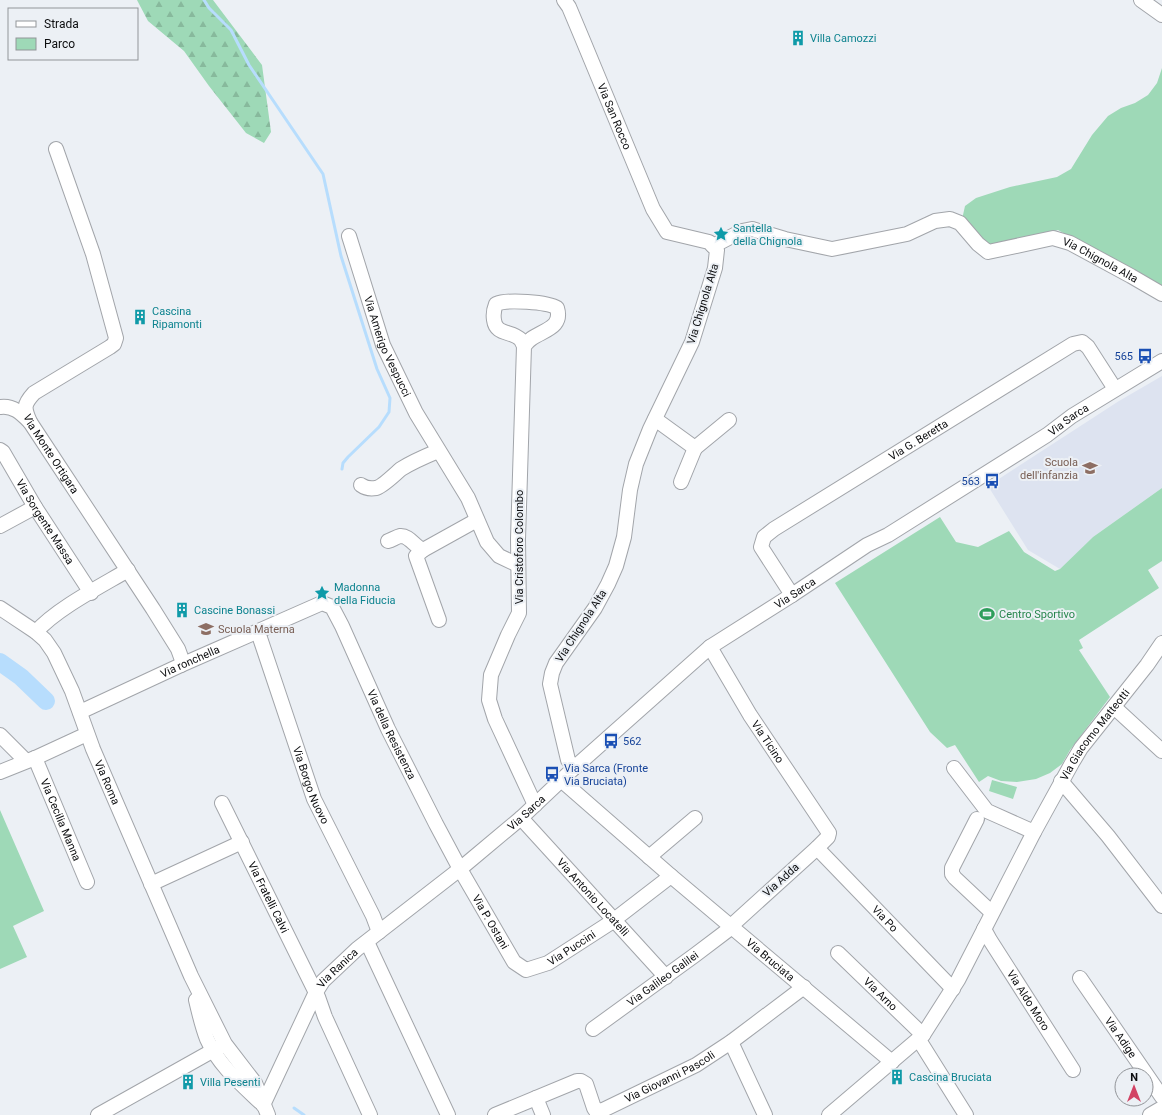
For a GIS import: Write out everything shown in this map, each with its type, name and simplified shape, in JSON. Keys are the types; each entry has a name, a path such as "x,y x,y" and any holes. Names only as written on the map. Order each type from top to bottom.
{"street":[{"name":"Via San Rocco","path":"564,0 569,7 653,209 667,232 709,242 713,246"},
{"path":"1141,0 1162,15"},
{"name":"Via Monte Ortigara","path":"56,149 93,254 116,338 114,344 110,347 34,393 26,404 26,412 30,422 128,570 178,650 182,660 181,665"},
{"name":"Via Chignola Alta","path":"574,768 568,760 553,699 550,684 552,673 556,663 595,608 616,566 624,537 630,490 636,464 692,342 715,268 717,250 713,246 742,231 752,229 785,239 832,249 906,234 935,221 950,219 960,223 978,244 988,252 1053,238 1070,243 1162,294"},
{"name":"Via Amerigo Vespucci","path":"349,236 383,345 416,413 468,498 487,542 499,556 518,565"},
{"path":"507,302 547,304 557,308 559,318 556,323 530,339 524,346 521,340 515,336 502,332 495,326 493,314 496,304 507,302"},
{"name":"Via G. Beretta","path":"792,595 761,547 764,538 774,529 1073,344 1082,342 1088,347 1115,389"},
{"name":"Via Cristoforo Colombo","path":"524,346 518,531 519,612 492,675 489,700 495,719 535,805"},
{"name":"Via Sarca","path":"460,869 521,818 574,768 710,647 867,545 888,535 1047,435 1072,416 1162,361"},
{"path":"0,407 15,408 30,422"},
{"path":"655,420 694,448"},
{"path":"681,482 694,448 730,420"},
{"name":"Via Sorgente Massa","path":"0,450 3,452 35,507 91,592"},
{"path":"361,485 365,488 376,488 384,484 388,479 403,468 438,451"},
{"path":"0,526 35,507"},
{"path":"440,620 416,556 423,550 477,520"},
{"path":"388,541 401,536 406,537 418,549 423,550"},
{"path":"36,632 66,608 128,570"},
{"name":"Via ronchella","path":"80,712 181,665 322,603"},
{"name":"Via della Resistenza","path":"322,603 332,607 342,626 388,729 460,869"},
{"name":"Via Roma","path":"0,608 36,632 45,640 54,653 64,672 87,734 191,976 202,1024 219,1047 234,1057 254,1083 265,1110"},
{"name":"Via Borgo Nuovo","path":"258,632 314,799 380,932"},
{"name":"Via Giacomo Matteotti","path":"829,1115 921,1038 953,989 992,911 1061,781 1081,748 1114,707 1162,642"},
{"name":"Via Ticino","path":"710,647 750,714 829,833"},
{"path":"1114,707 1162,751"},
{"path":"0,772 87,734"},
{"path":"0,735 30,759"},
{"name":"Via Cecilia Manna","path":"30,759 87,882"},
{"path":"954,768 987,811 1034,832"},
{"name":"Via Bruciata","path":"561,780 671,876 892,1062"},
{"path":"1061,781 1108,836 1162,906"},
{"name":"Via Fratelli Calvi","path":"222,803 316,992 370,1115"},
{"name":"Via Antonio Locatelli","path":"521,818 666,977"},
{"path":"649,857 695,818"},
{"path":"977,819 952,868 952,874 988,909 992,911"},
{"name":"Via Adda","path":"731,926 817,848 828,837 829,833"},
{"path":"151,884 242,842"},
{"name":"Via Po","path":"817,848 953,989"},
{"name":"Via Ranica","path":"265,1110 316,992 323,981 357,949 460,869"},
{"name":"Via P. Ostani","path":"460,869 514,962 526,970"},
{"name":"Via Puccini","path":"526,970 548,964 614,920 671,876"},
{"name":"Via Galileo Galilei","path":"593,1029 728,931 731,926"},
{"name":"Via Aldo Moro","path":"984,929 1073,1070"},
{"path":"367,942 448,1115"},
{"name":"Via Arno","path":"838,953 921,1038"},
{"name":"Via Adige","path":"1080,978 1162,1097"},
{"name":"Via Giovanni Pascoli","path":"495,1115 577,1081 581,1081 586,1084 596,1111 603,1110 696,1065 730,1042 804,987"},
{"path":"921,1038 966,1115"},
{"path":"730,1042 765,1115"},
{"path":"98,1115 219,1047"},
{"path":"536,1098 543,1115"},
{"path":"1150,1115 1162,1108"}],"shaded area":[{"name":"Scuola dell'infanzia","path":"1162,376 1162,488 1093,537 1060,569 1028,550 988,486 1119,401"}],"green space":[{"path":"137,0 213,0 262,65 271,132 264,143 246,133 184,51 148,21"},
{"path":"1162,68 1162,288 1058,230 993,245 986,245 963,225 965,206 976,198 1010,187 1057,177 1071,169 1092,135 1108,116 1148,95 1157,83"},
{"name":"Centro Sportivo","path":"1162,488 1162,561 1148,570 1159,588 1079,640 1083,648 1079,650 1110,697 1070,750 1062,764 1050,773 1036,779 1017,782 1001,781 988,776 979,782 955,745 947,748 930,732 835,583 940,517 956,542 978,547 1009,531 1024,552 1055,571 1060,569 1093,537"},
{"path":"992,780 1017,787 1013,799 989,791"},
{"path":"0,810 44,911 13,926 27,957 0,969"}],"waterway":[{"path":"204,0 209,8 231,30 249,65 323,174 341,256 377,369 390,398 389,412 379,427 348,457 343,463 342,469"},
{"path":"0,662 21,677 46,701"},
{"path":"294,1108 304,1115"}],"place":[{"name":"Villa Camozzi","path":"798,38"},
{"name":"Santella della Chignola","path":"721,234"},
{"name":"Cascina Ripamonti","path":"140,317"},
{"name":"565","path":"1145,356"},
{"name":"Scuola dell'infanzia","path":"1090,468"},
{"name":"563","path":"992,481"},
{"name":"Madonna della Fiducia","path":"322,593"},
{"name":"Cascine Bonassi","path":"182,610"},
{"name":"Centro Sportivo","path":"987,614"},
{"name":"Scuola Materna","path":"206,629"},
{"name":"562","path":"611,741"},
{"name":"Via Sarca (Fronte Via Bruciata)","path":"552,774"},
{"name":"Cascina Bruciata","path":"897,1077"},
{"name":"Villa Pesenti","path":"188,1082"}]}
